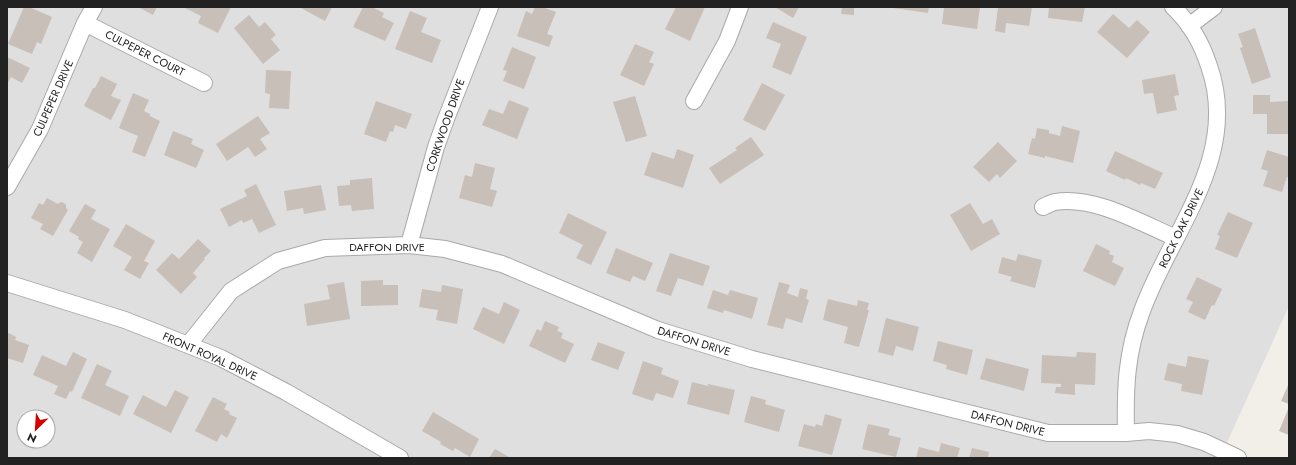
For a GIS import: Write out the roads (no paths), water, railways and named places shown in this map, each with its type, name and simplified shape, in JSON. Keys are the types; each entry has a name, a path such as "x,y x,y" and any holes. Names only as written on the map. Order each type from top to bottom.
{"street":[{"name":"CULPEPER DRIVE","path":"7,187 40,129 85,23 94,7"},
{"name":"CORKWOOD DRIVE","path":"409,245 436,147 490,7"},
{"path":"694,101 727,40 740,7"},
{"name":"ROCK OAK DRIVE","path":"1126,433 1126,387 1128,366 1135,331 1148,297 1208,168 1214,147 1217,126 1217,97 1211,70 1200,45 1189,26 1174,7"},
{"path":"1189,26 1214,7"},
{"name":"CULPEPER COURT","path":"85,23 204,83"},
{"path":"1043,206 1055,202 1077,201 1102,206 1176,238"},
{"name":"DAFFON DRIVE","path":"188,345 231,291 278,261 325,248 409,245 445,249 502,264 658,330 752,359 1048,433 1126,433 1149,431 1177,434 1204,442 1238,458"},
{"name":"FRONT ROYAL DRIVE","path":"7,283 125,320 221,358 267,381 400,458"}]}
